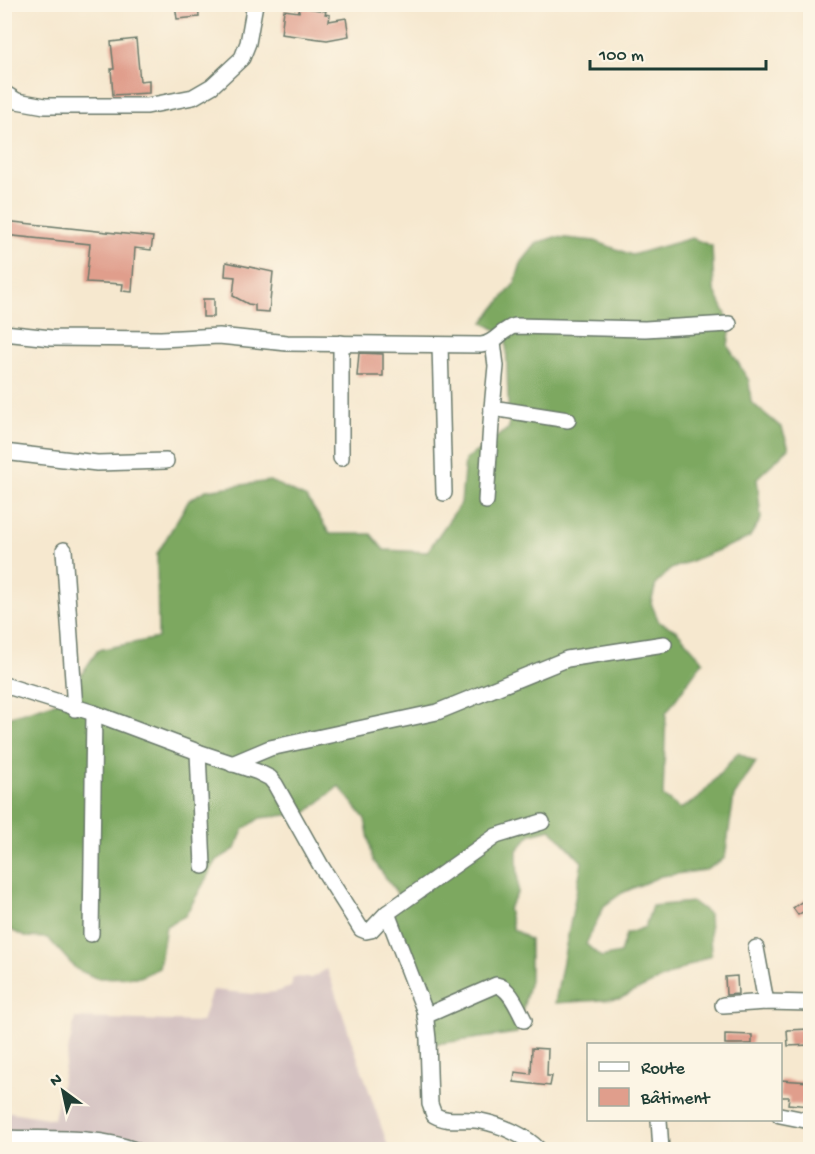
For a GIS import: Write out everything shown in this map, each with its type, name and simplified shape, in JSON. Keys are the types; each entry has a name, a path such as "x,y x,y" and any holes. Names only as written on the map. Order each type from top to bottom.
{"street":[{"path":"4,93 17,101 45,106 147,106 193,97 212,86 242,58 249,43 255,4"},
{"path":"4,333 51,338 161,339 219,336 287,343 486,345 515,326 645,329 729,324"},
{"path":"486,501 496,366 493,342"},
{"path":"341,343 341,458"},
{"path":"440,345 444,493"},
{"path":"492,408 568,420"},
{"path":"4,452 98,463 166,461"},
{"path":"64,550 75,709"},
{"path":"232,764 270,748 437,712 567,659 664,644"},
{"path":"4,684 75,709 94,713 270,778 321,866 366,932 371,930 387,913 496,836 542,822"},
{"path":"91,934 94,713"},
{"path":"198,752 203,866"},
{"path":"387,913 423,1004 428,1039 430,1104 434,1115 448,1120 479,1120 530,1146"},
{"path":"756,948 766,1002"},
{"path":"425,1016 496,985 507,990 524,1020"},
{"path":"723,1005 766,1002 810,1003"},
{"path":"782,1115 810,1121"},
{"path":"659,1121 662,1149"},
{"path":"4,1138 84,1140 135,1149"}],"shaded area":[{"path":"327,969 389,1149 5,1149 4,1111 54,1119 75,1018 202,1022 212,990 254,994 276,992 291,987 293,977 311,978"}],"green space":[{"path":"555,237 595,241 632,255 692,238 712,246 714,289 731,325 728,346 749,381 751,402 782,428 789,448 757,478 761,519 749,538 671,569 656,584 651,603 659,622 676,630 703,661 666,713 663,796 680,809 698,799 738,753 756,762 734,796 725,858 706,870 661,876 622,893 604,906 586,944 601,957 620,953 626,934 645,927 652,906 693,902 709,914 711,955 619,999 555,1003 582,862 551,829 531,834 517,850 518,892 508,909 513,929 530,940 530,980 517,1033 420,1046 432,1005 390,935 397,893 373,860 365,819 339,786 306,813 260,818 243,830 235,849 217,860 185,916 166,926 159,968 140,977 96,978 76,969 48,938 25,937 5,927 4,718 64,700 98,650 158,638 157,554 189,500 206,490 270,481 307,498 330,534 371,534 384,550 427,552 461,503 465,460 509,428 506,336 483,322 515,283 521,263 537,243"}],"building":[{"path":"175,4 198,4 199,17 177,19"},
{"path":"300,7 326,11 325,14 330,15 329,21 346,18 349,36 327,40 281,34 284,10 299,12"},
{"path":"136,39 140,81 149,80 149,93 113,95 111,69 114,69 111,42"},
{"path":"4,221 153,237 151,250 135,248 132,292 122,291 123,284 86,282 90,244 4,235"},
{"path":"226,262 273,272 269,312 255,311 255,305 233,296 235,277 225,276"},
{"path":"203,299 214,299 214,317 203,317"},
{"path":"359,353 383,354 383,376 357,376"},
{"path":"810,896 810,907 798,915 793,908"},
{"path":"737,976 738,994 726,995 725,977"},
{"path":"810,1029 810,1045 788,1046 787,1030"},
{"path":"725,1034 752,1035 752,1043 725,1043"},
{"path":"532,1048 548,1049 547,1076 552,1076 550,1086 514,1082 515,1072 531,1074"},
{"path":"782,1080 810,1082 810,1106 788,1104 789,1097 782,1097"}]}
